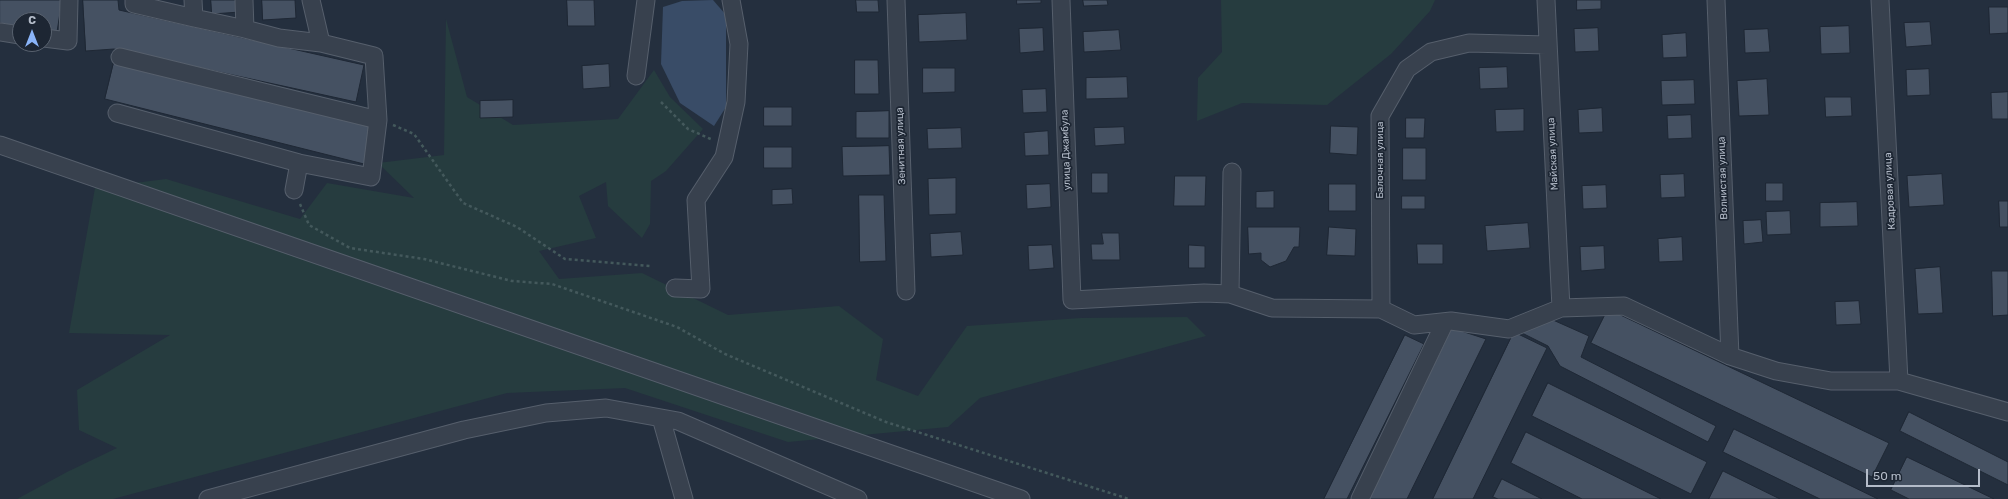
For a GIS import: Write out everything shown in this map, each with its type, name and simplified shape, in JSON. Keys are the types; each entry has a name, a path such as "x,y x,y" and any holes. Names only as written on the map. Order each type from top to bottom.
{"street":[{"path":"52,39 68,41 68,0"},
{"path":"117,113 299,163 371,177 378,120 374,56 321,43 279,38 246,29 134,4 134,0"},
{"path":"193,0 194,18"},
{"path":"244,0 246,29"},
{"path":"310,0 321,43"},
{"path":"636,76 646,0"},
{"path":"675,288 701,290 696,200 724,157 736,102 739,44 731,0"},
{"name":"Зенитная улица","path":"896,0 906,291"},
{"name":"улица Джамбула","path":"1061,0 1072,300 1204,293 1230,294"},
{"name":"Майская улица","path":"1546,0 1547,44 1562,308"},
{"name":"Волнистая улица","path":"1716,0 1730,356"},
{"name":"Кадровая улица","path":"1880,0 1899,381"},
{"path":"0,32 12,34"},
{"name":"Балочная улица","path":"1381,309 1380,116 1407,69 1431,52 1469,43 1547,44"},
{"path":"120,57 378,120"},
{"path":"0,145 1021,499"},
{"path":"294,190 299,163"},
{"path":"1232,172 1230,294 1272,308 1381,309 1414,325 1451,321 1509,329 1562,308 1624,306 1730,356 1776,372 1831,381 1899,381 2008,412"},
{"path":"1360,499 1445,322"},
{"path":"208,499 464,430 546,413 606,408 678,421 858,499"},
{"path":"662,418 684,499"}],"path":[{"path":"661,102 688,129 726,146"},
{"path":"378,120 414,134 463,203 517,227 565,259 650,266"},
{"path":"294,190 309,225 350,248 424,259 512,281 552,284 678,327 725,354 886,422 1129,499"}],"green space":[{"path":"1221,0 1435,0 1430,11 1391,54 1327,105 1242,103 1197,121 1198,78 1222,52"},
{"path":"446,19 467,97 513,125 618,119 654,70 670,97 703,129 666,171 651,181 650,224 642,238 608,206 606,182 579,196 596,238 539,251 559,279 642,273 728,315 839,306 883,339 876,380 918,396 967,326 1081,318 1187,317 1206,336 980,398 948,427 788,442 625,388 507,393 113,499 17,499 67,472 117,448 79,430 77,390 170,335 69,333 95,188 166,179 300,219 327,183 414,198 378,163 444,155"}],"water":[{"path":"713,0 726,15 726,107 714,126 680,103 661,64 663,7 682,1"}],"building":[{"path":"0,0 62,0 57,32 52,31 52,12 12,12 12,25 0,23"},
{"path":"83,0 118,0 119,10 364,65 356,102 114,49 86,51"},
{"path":"211,0 239,0 240,12 212,14"},
{"path":"262,0 295,0 296,18 263,20"},
{"path":"567,0 594,0 595,26 568,26"},
{"path":"856,0 878,0 879,12 857,12"},
{"path":"1017,0 1041,0 1041,3 1017,4"},
{"path":"1083,0 1107,0 1108,5 1084,6"},
{"path":"1577,0 1601,0 1601,9 1577,10"},
{"path":"1989,7 2008,7 2008,33 1990,34"},
{"path":"966,13 967,40 919,42 918,15"},
{"path":"1930,22 1932,45 1906,47 1904,23"},
{"path":"1849,26 1850,53 1821,54 1820,27"},
{"path":"1043,28 1044,51 1020,53 1019,29"},
{"path":"1598,28 1599,51 1575,52 1574,29"},
{"path":"1768,29 1770,52 1745,53 1744,30"},
{"path":"1119,30 1121,50 1084,52 1083,32"},
{"path":"1686,33 1687,57 1663,58 1662,35"},
{"path":"855,60 878,60 879,94 855,94"},
{"path":"114,62 373,127 364,164 105,99"},
{"path":"609,64 610,87 583,89 582,66"},
{"path":"1507,67 1508,88 1480,89 1479,68"},
{"path":"923,68 955,68 955,92 923,93"},
{"path":"1929,69 1930,95 1907,96 1906,70"},
{"path":"1127,77 1128,98 1086,99 1086,78"},
{"path":"1767,79 1769,115 1739,116 1737,81"},
{"path":"1694,80 1695,104 1662,105 1661,81"},
{"path":"1046,89 1047,112 1023,113 1022,90"},
{"path":"2008,92 2008,119 1992,119 1991,93"},
{"path":"1825,97 1851,97 1852,116 1826,117"},
{"path":"513,100 513,117 480,118 480,101"},
{"path":"764,107 792,107 792,126 764,126"},
{"path":"1602,108 1603,132 1579,133 1578,110"},
{"path":"1524,109 1524,131 1496,132 1495,110"},
{"path":"889,111 889,138 856,138 856,112"},
{"path":"1691,115 1692,138 1668,139 1667,116"},
{"path":"1406,118 1425,118 1424,138 1406,138"},
{"path":"1331,126 1358,127 1357,155 1330,153"},
{"path":"1124,127 1125,144 1095,146 1094,128"},
{"path":"961,128 962,148 928,149 927,129"},
{"path":"1048,131 1049,155 1025,156 1024,133"},
{"path":"889,146 890,175 843,176 842,147"},
{"path":"764,147 792,147 792,168 764,168"},
{"path":"1403,148 1426,148 1426,180 1403,180"},
{"path":"1092,173 1108,173 1108,193 1092,193"},
{"path":"1684,174 1685,197 1661,198 1660,175"},
{"path":"1942,174 1944,205 1909,207 1907,176"},
{"path":"1175,176 1206,176 1205,206 1174,206"},
{"path":"956,178 956,214 929,215 928,179"},
{"path":"1766,183 1783,183 1783,201 1766,201"},
{"path":"1050,184 1051,207 1027,209 1026,185"},
{"path":"1329,184 1356,184 1356,211 1329,211"},
{"path":"1606,185 1607,208 1583,209 1582,186"},
{"path":"792,189 793,204 772,205 772,190"},
{"path":"1274,191 1274,208 1256,208 1256,192"},
{"path":"859,195 884,195 886,261 860,262"},
{"path":"1402,196 1425,196 1425,209 1402,209"},
{"path":"1999,201 2008,201 2008,227 2000,227"},
{"path":"1857,202 1858,226 1820,227 1820,203"},
{"path":"1790,211 1791,234 1767,235 1766,212"},
{"path":"1761,220 1763,242 1744,244 1743,221"},
{"path":"1528,223 1530,248 1487,251 1485,226"},
{"path":"1248,227 1300,227 1299,247 1294,247 1286,261 1270,267 1261,260 1261,253 1249,254"},
{"path":"1329,227 1356,229 1355,256 1327,255"},
{"path":"961,232 963,255 931,257 930,234"},
{"path":"1102,233 1119,233 1120,260 1092,260 1091,244 1103,244"},
{"path":"1682,237 1683,261 1659,262 1658,239"},
{"path":"1417,244 1443,244 1443,264 1418,264"},
{"path":"1052,245 1054,268 1029,270 1028,246"},
{"path":"1189,245 1205,246 1205,268 1189,268"},
{"path":"1604,246 1605,269 1581,271 1580,247"},
{"path":"1940,267 1943,313 1918,314 1915,269"},
{"path":"1992,271 2008,271 2008,315 1993,316"},
{"path":"1859,301 1861,324 1836,325 1835,302"},
{"path":"1608,309 1889,443 1872,477 1591,343"},
{"path":"1553,320 1589,336 1581,357 1716,426 1708,442 1560,366 1548,346 1522,333"},
{"path":"1452,328 1486,339 1407,499 1369,499"},
{"path":"1514,332 1547,348 1473,499 1433,499"},
{"path":"1405,335 1424,344 1347,499 1324,499"},
{"path":"1548,383 1707,462 1691,494 1532,416"},
{"path":"1909,412 2008,462 2008,485 1900,431"},
{"path":"1734,429 1878,499 1820,499 1723,452"},
{"path":"1526,432 1661,499 1582,499 1511,463"},
{"path":"1907,457 1994,499 1909,499 1891,490"},
{"path":"1723,471 1780,499 1709,499"},
{"path":"1502,479 1542,499 1498,499 1493,497"}]}
